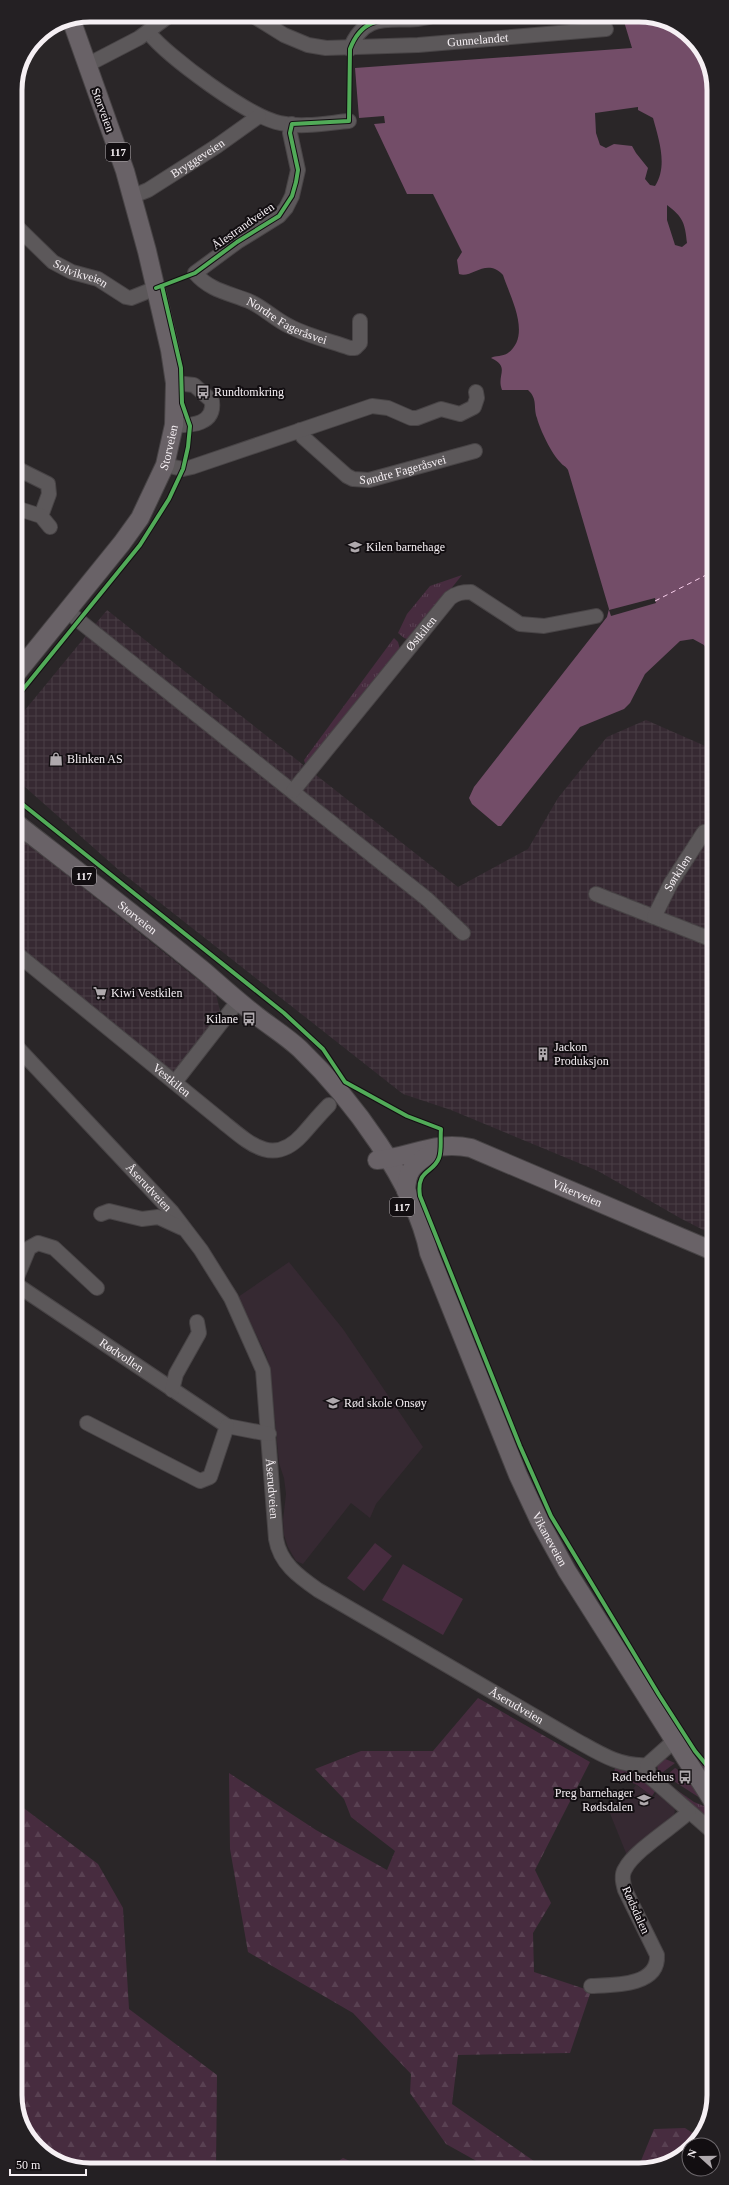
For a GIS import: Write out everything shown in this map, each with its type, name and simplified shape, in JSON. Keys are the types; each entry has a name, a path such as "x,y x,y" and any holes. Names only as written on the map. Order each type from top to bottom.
{"main road":[{"name":"Storveien","path":"22,667 68,611 140,518 165,465 174,425 175,383 170,350 156,288 132,196 73,24"},
{"name":"Storveien","path":"22,828 239,1000 257,1016 278,1041 298,1059 381,1156"},
{"name":"Vikerveien","path":"381,1156 440,1145 461,1146 480,1151 707,1248"},
{"name":"117","path":"406,1191 406,1181 411,1168 440,1145"},
{"name":"Vikaneveien","path":"381,1156 406,1191 426,1239 429,1253 518,1475 540,1522 567,1571 707,1792"},
{"name":"Vikaneveien","path":"381,1156 420,1241 429,1253"}],"street":[{"path":"87,65 148,32 161,22"},
{"name":"Gunnelandet","path":"263,22 284,35 308,44 326,48 350,49 606,30"},
{"path":"350,49 353,40 366,26 375,22"},
{"path":"148,32 156,43 187,68 259,116 280,123 292,124 349,121"},
{"name":"Bryggeveien","path":"132,196 148,190 217,146 259,116"},
{"name":"Ålestrandveien","path":"195,273 237,242 279,216 286,208 292,196 298,170 290,133 292,124"},
{"name":"Solvikveien","path":"22,232 53,262 72,272 98,279 126,297 131,298 156,288"},
{"name":"Nordre Fageråsvei","path":"195,273 205,284 251,302 277,320 300,332 350,348 355,348 360,343 360,321"},
{"path":"174,425 190,426 200,423 210,417 213,408 212,401 194,385 175,383"},
{"path":"165,465 183,469 192,467 372,406 388,408 410,418 417,418 441,409 460,414 474,407 477,398 476,392"},
{"name":"Søndre Fageråsvei","path":"300,430 303,437 347,476 360,481 369,480 475,451"},
{"path":"22,471 48,484 49,494 45,521 22,511"},
{"name":"Østkilen","path":"293,791 450,598 456,594 471,592 520,624 544,626 596,616"},
{"path":"68,611 427,899 463,933"},
{"name":"Sørkilen","path":"654,917 671,884 704,832"},
{"path":"596,894 707,938"},
{"name":"Vestkilen","path":"22,959 248,1142 266,1150 277,1151 286,1148 298,1140 329,1105"},
{"path":"175,1082 239,1000"},
{"name":"Åserudveien","path":"22,1052 164,1202 201,1250 230,1298 258,1357 265,1384 278,1551 289,1567 324,1594 595,1751 622,1763 647,1765"},
{"path":"101,1214 109,1211 142,1219 162,1218 186,1230"},
{"path":"22,1264 29,1248 38,1243 54,1248 97,1288"},
{"name":"Rødvollen","path":"22,1289 227,1426 269,1434"},
{"path":"172,1390 176,1374 199,1334 197,1322"},
{"path":"87,1423 200,1481 210,1477 227,1426"},
{"path":"674,1741 647,1765 650,1778 707,1827"},
{"name":"Rødsdalen","path":"590,1986 633,1983 640,1980 653,1968 657,1955 625,1890 623,1882 624,1869 641,1852 689,1812"}],"shaded area":[{"path":"624,22 643,22 665,27 684,39 698,56 705,73 707,90 707,650 704,645 693,639 680,641 645,674 630,703 624,709 580,727 501,826 498,826 472,804 469,798 474,787 607,617 609,609 568,470 557,458 543,435 531,393 528,390 502,390 502,368 497,361 491,358 508,353 515,345 518,336 519,326 517,316 503,275 497,270 491,268 485,268 464,275 459,274 457,260 462,252 433,194 407,194 374,124 385,123 384,116 359,118 355,68 632,48","holes":["638,107 638,110 653,118 660,144 662,161 661,170 655,186 650,185 645,179 648,168 632,146 614,144 606,148 600,145 596,133 595,113","667,205 677,213 684,225 687,243 682,247 675,245 667,220"]},
{"path":"107,610 458,887 528,849 558,798 607,737 646,720 707,747 707,1232 598,1171 451,1110 403,1094 121,872 22,784 22,714"},
{"path":"22,839 216,994 220,1011 195,1048 165,1083 22,967"},
{"name":"Rød skole Onsøy","path":"289,1262 343,1329 423,1447 376,1504 370,1518 351,1503 303,1564 296,1561 288,1547 284,1535 283,1520 286,1494 284,1478 279,1463 270,1368 266,1355 238,1297"},
{"path":"636,1785 654,1797 656,1793 675,1808 674,1818 628,1858 607,1806 627,1797"}],"green space":[{"path":"462,575 410,640 404,638 398,633 407,614 430,586"},
{"path":"394,638 398,642 401,653 306,767 304,760"},
{"path":"375,1543 392,1556 364,1591 347,1578"},
{"path":"403,1564 463,1599 443,1635 382,1600"},
{"path":"478,1698 590,1762 535,1870 551,1903 533,1933 534,1972 591,1991 570,2053 458,2055 452,2104 537,2163 480,2163 446,2144 410,2093 411,2074 353,2013 248,1952 230,1849 229,1773 316,1830 387,1870 395,1851 351,1817 344,1799 315,1769 361,1751 433,1751"},
{"path":"657,1698 660,1699 700,1762 707,1770 707,1779"},
{"path":"663,1758 675,1763 663,1772 658,1771 657,1765"},
{"path":"615,1768 638,1774 656,1790 652,1796 637,1785 614,1774"},
{"path":"675,1768 687,1784 689,1783 701,1793 707,1802 707,1822 661,1779 694,1802 704,1806 703,1800 666,1776"},
{"path":"22,1807 98,1864 123,1908 129,2009 217,2075 216,2163 77,2162 56,2154 39,2140 27,2121 24,2112 22,2094"},
{"path":"685,2128 694,2134 692,2137 681,2137 681,2148 669,2156 656,2161 640,2163 654,2129"},
{"path":"343,2158 354,2163 335,2163"}],"pier":[{"path":"655,598 656,603 611,616 609,610"}],"ferry route":[{"path":"655,601 707,575"}],"cycle path":[{"path":"156,288 195,273 237,242 279,216 292,196 298,170 290,133 292,124 349,121 350,49 357,35 366,27 376,22"},
{"path":"22,691 140,545 169,499 183,469 188,447 190,426 182,403 181,368 162,286"},
{"path":"22,804 284,1013 323,1049 345,1082 407,1116 441,1129 439,1158 420,1181 420,1196 520,1446 551,1516 659,1695 695,1751 707,1766"}],"place":[{"name":"Rundtomkring","path":"203,392"},
{"name":"Kilen barnehage","path":"355,547"},
{"name":"Blinken AS","path":"56,759"},
{"name":"Kiwi Vestkilen","path":"100,993"},
{"name":"Kilane","path":"249,1019"},
{"name":"Jackon Produksjon","path":"543,1054"},
{"name":"Rød skole Onsøy","path":"333,1403"},
{"name":"Rød bedehus","path":"685,1777"},
{"name":"Preg barnehager Rødsdalen","path":"644,1800"}]}
